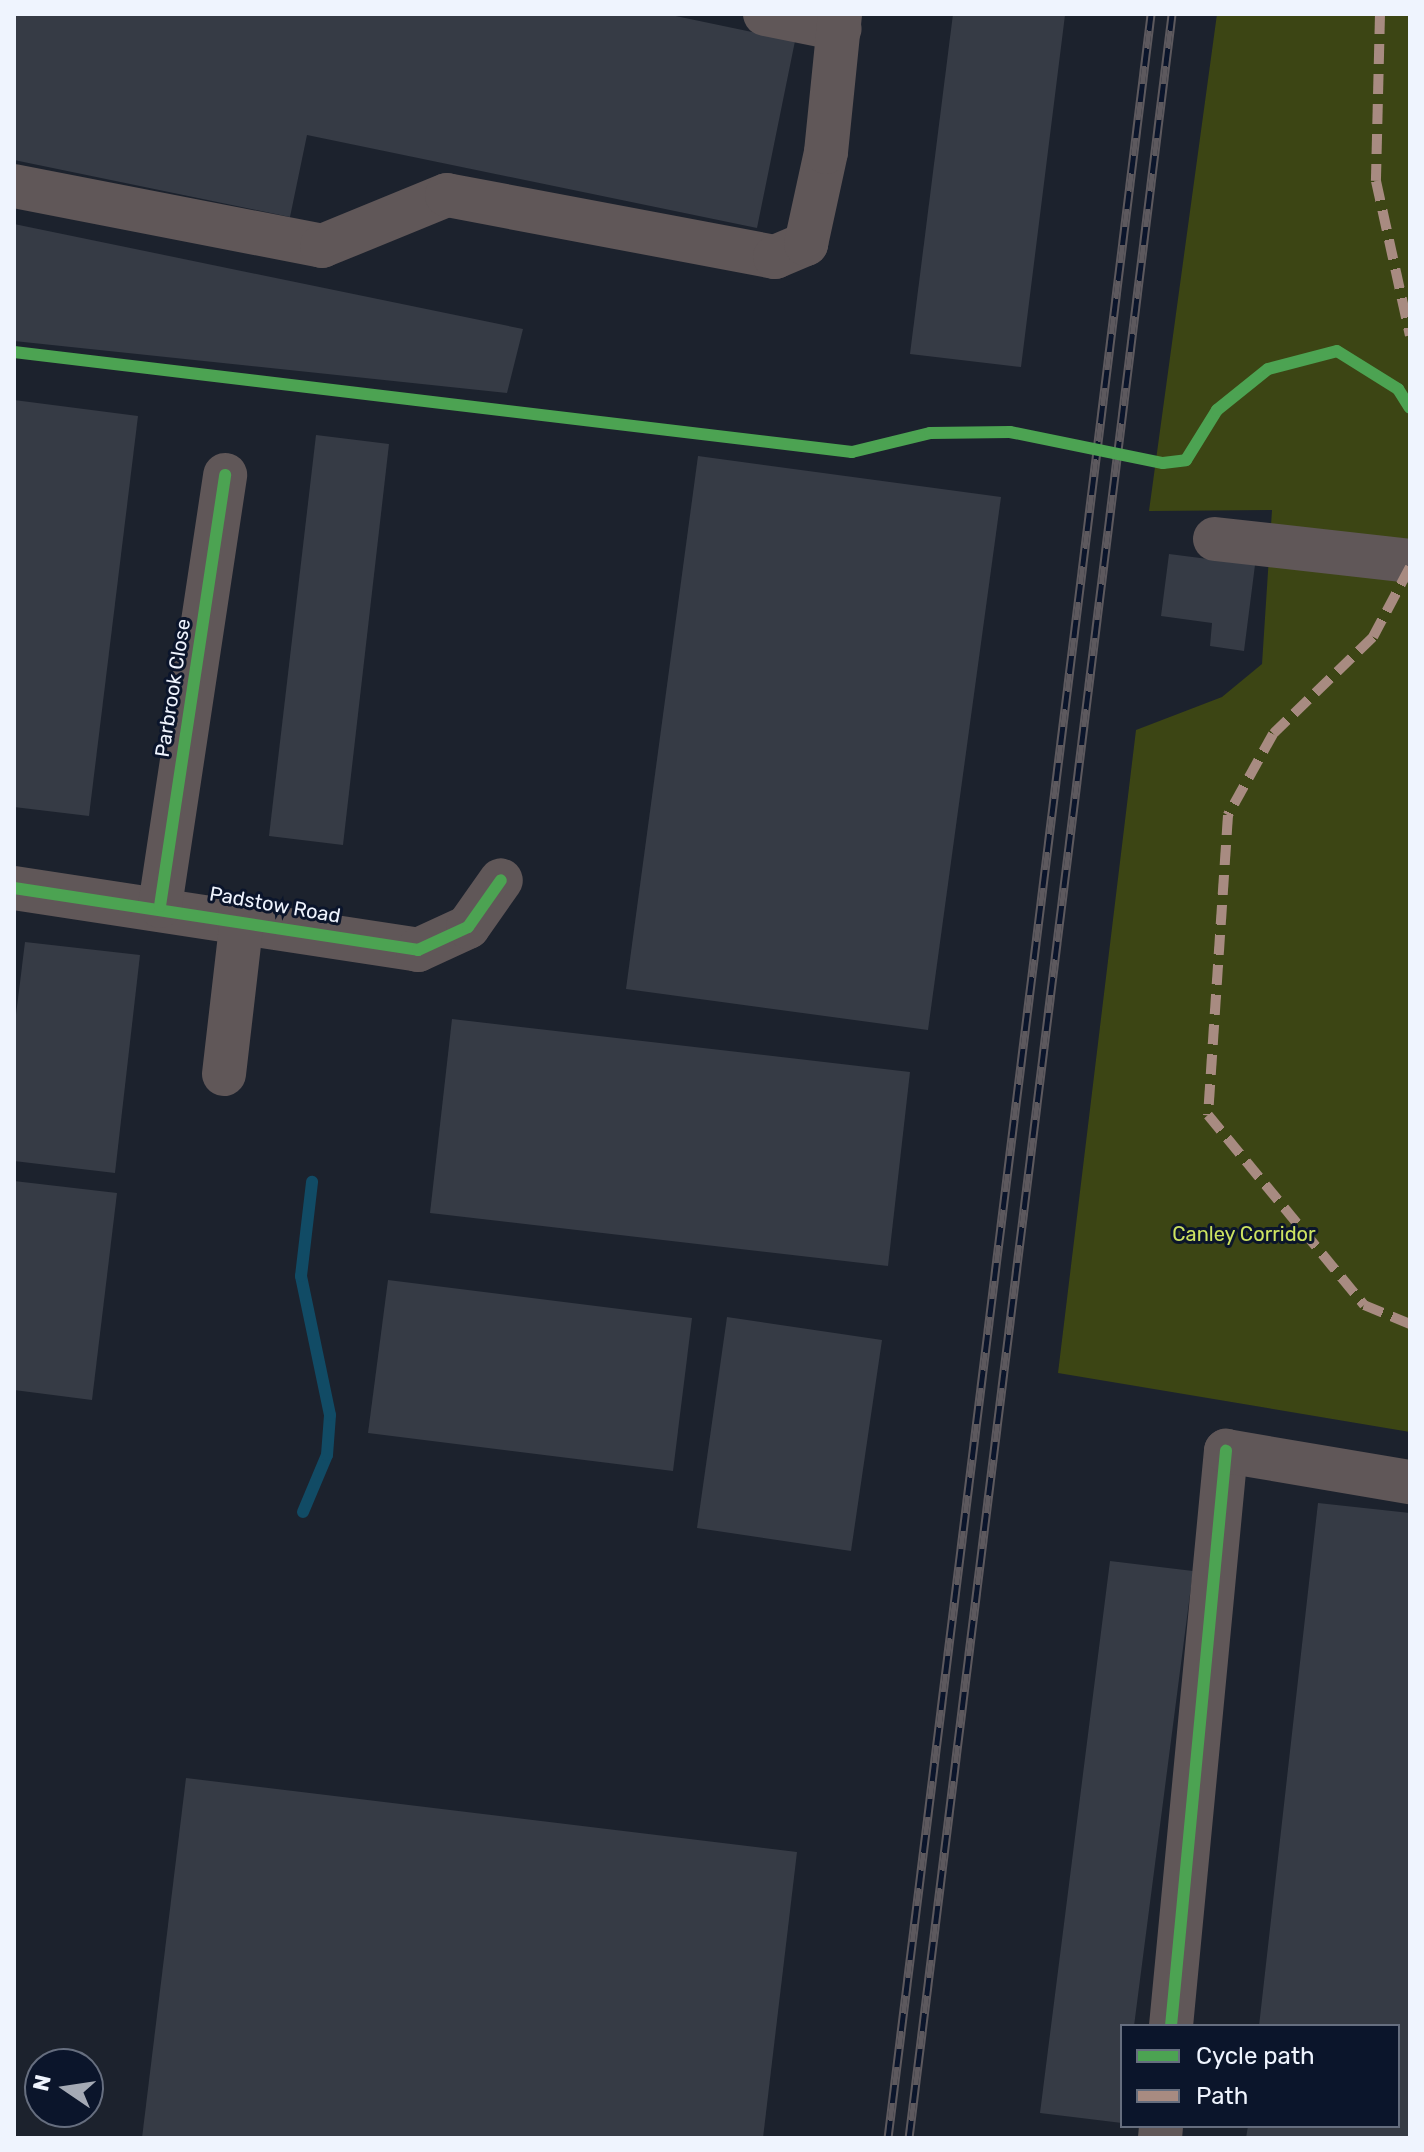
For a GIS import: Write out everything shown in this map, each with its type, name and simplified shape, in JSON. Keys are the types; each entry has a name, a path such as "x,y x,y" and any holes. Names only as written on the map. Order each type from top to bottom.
{"street":[{"path":"14,186 322,246 447,195 775,257 806,244 840,21 765,14"},
{"name":"Parbrook Close","path":"160,906 225,475"},
{"path":"1215,539 1410,561"},
{"name":"Padstow Road","path":"14,888 242,918 418,950 468,927 501,880"},
{"name":"Padstow Road","path":"224,1074 242,918"},
{"path":"1171,2024 1226,1451 1410,1482"}],"green space":[{"name":"Canley Corridor","path":"1217,14 1410,14 1410,1432 1058,1373 1136,730 1222,697 1262,664 1272,510 1149,511"}],"building":[{"path":"14,14 666,14 795,41 757,228 307,135 290,217 14,160"},
{"path":"953,14 1065,15 1021,367 910,354"},
{"path":"14,224 523,329 507,393 14,341"},
{"path":"14,400 138,416 89,816 14,807"},
{"path":"316,435 389,444 343,845 269,836"},
{"path":"698,456 1001,497 928,1030 626,989"},
{"path":"1169,554 1255,565 1244,651 1210,646 1212,623 1161,616"},
{"path":"25,942 140,955 115,1173 14,1161 14,1031"},
{"path":"452,1019 910,1072 888,1266 430,1213"},
{"path":"14,1181 117,1193 92,1400 14,1390"},
{"path":"388,1280 692,1318 673,1471 368,1433"},
{"path":"727,1317 882,1340 851,1551 697,1528"},
{"path":"1318,1503 1410,1513 1410,2138 1246,2138 1248,2128 1400,2128 1400,2024 1259,2024"},
{"path":"1110,1561 1193,1571 1134,2024 1120,2024 1120,2123 1040,2113"},
{"path":"186,1778 797,1852 763,2138 142,2138"}],"waterway":[{"path":"303,1512 327,1455 330,1415 301,1276 312,1182"}],"railway":[{"path":"888,2138 1151,14"},
{"path":"909,2138 1172,14"}],"marked path":[{"path":"1380,14 1376,181 1410,335"},
{"path":"1410,567 1373,637 1273,734 1228,815 1208,1115 1364,1305 1410,1324"}],"cycle path":[{"path":"14,352 852,452 930,433 1010,432 1163,463 1186,460 1217,410 1268,369 1337,351 1398,389 1410,408"},
{"path":"160,906 225,475"},
{"path":"14,888 418,950 468,927 501,880"},
{"path":"1171,2024 1226,1451"}]}
